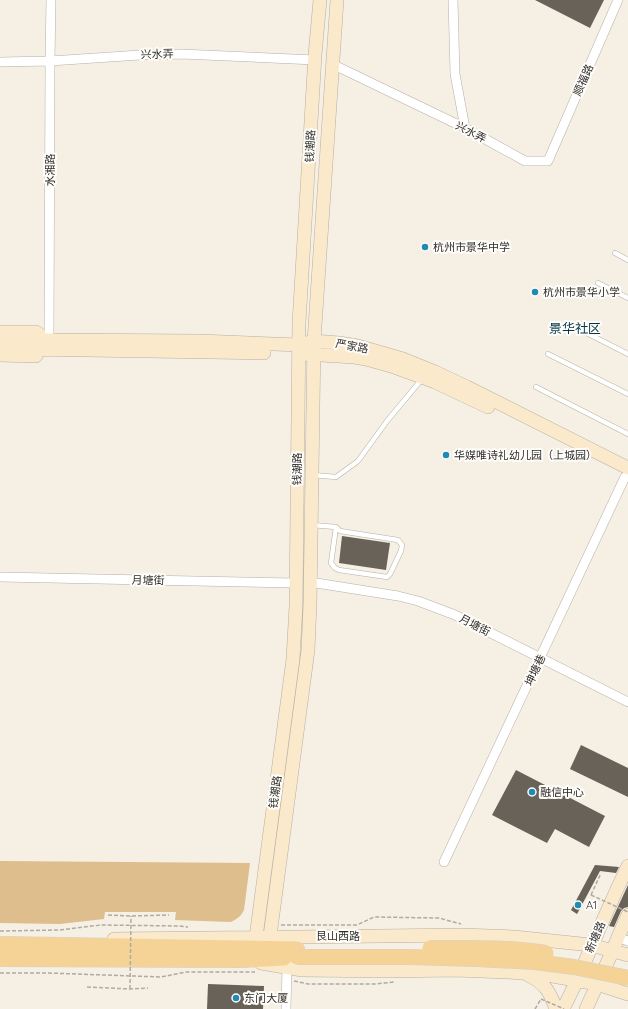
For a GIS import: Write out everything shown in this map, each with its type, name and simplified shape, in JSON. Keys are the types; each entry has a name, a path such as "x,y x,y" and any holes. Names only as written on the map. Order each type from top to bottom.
{"main road":[{"name":"钱潮路","path":"256,937 293,659 296,583 299,315 320,0"},
{"name":"钱潮路","path":"270,936 308,650 314,341 336,0"},
{"name":"严家路","path":"0,332 36,332 49,340"},
{"name":"严家路","path":"6,344 25,340 200,341 298,349 314,355 366,359 423,377 460,393 627,474"},
{"name":"严家路","path":"6,344 26,349 66,350 298,349 314,341 358,346 403,359 474,390 627,474"},
{"name":"严家路","path":"0,355 52,356 66,350"},
{"name":"新塘路","path":"564,1009 591,945 628,866"},
{"name":"新塘路","path":"586,1009 613,950 623,939 628,915"},
{"name":"艮山西路","path":"48,945 60,940 464,934 514,937 591,945 628,955"},
{"name":"艮山西路","path":"0,944 48,945 293,958 403,948 489,948 536,952 628,968"},
{"name":"艮山西路","path":"293,958 302,970 455,970 547,975 597,984 628,994"},
{"name":"艮山西路","path":"0,959 477,959 535,962 574,967 628,978"},
{"path":"525,974 539,980 549,993 556,1009"}],"street":[{"name":"水湘路","path":"49,340 51,0"},
{"path":"453,0 455,74 465,128"},
{"name":"顺福路","path":"548,161 618,0"},
{"name":"兴水弄","path":"0,62 50,61 181,54 315,60"},
{"name":"兴水弄","path":"332,64 465,128 525,160 548,161"},
{"name":"坤塘巷","path":"444,862 627,474"},
{"name":"月塘街","path":"0,578 296,583"},
{"name":"月塘街","path":"310,582 398,596 418,601 455,615 628,702"},
{"path":"286,1009 293,958"}],"lane":[{"path":"615,253 628,260"},
{"path":"598,283 628,298"},
{"path":"567,323 628,354"},
{"path":"548,354 628,394"},
{"path":"312,475 336,477 358,461 387,421 423,377"},
{"path":"536,387 628,434"},
{"path":"311,525 336,527 340,531 398,540 402,545 401,551 390,574 387,577 334,568 331,563 336,527"}],"path":[{"path":"601,873 591,895 628,912"},
{"path":"108,915 169,915"},
{"path":"130,989 131,916"},
{"path":"88,987 130,989 148,988"},
{"path":"535,1009 541,999 564,1009"}],"shaded area":[{"path":"0,861 250,863 244,910 239,917 231,922 175,920 176,912 105,912 104,919 60,924 0,923"}],"building":[{"path":"535,0 604,0 590,28"},
{"path":"342,536 390,543 386,570 339,563"},
{"path":"581,745 628,768 628,797 570,769"},
{"name":"融信中心","path":"516,770 605,816 589,847 555,829 547,843 492,815"},
{"path":"595,865 619,867 616,873 600,871 577,914 571,910"},
{"path":"628,885 628,907 621,911 614,927 609,926"},
{"name":"东门大厦","path":"208,984 264,986 263,1009 207,1009"}],"place":[{"name":"杭州市景华中学","path":"425,247"},
{"name":"杭州市景华小学","path":"535,292"},
{"name":"华媒唯诗礼幼儿园（上城园）","path":"446,455"},
{"name":"融信中心","path":"532,792"},
{"name":"A1","path":"578,905"},
{"name":"东门大厦","path":"236,998"}],"district":[{"name":"景华社区","path":"575,328"}]}
